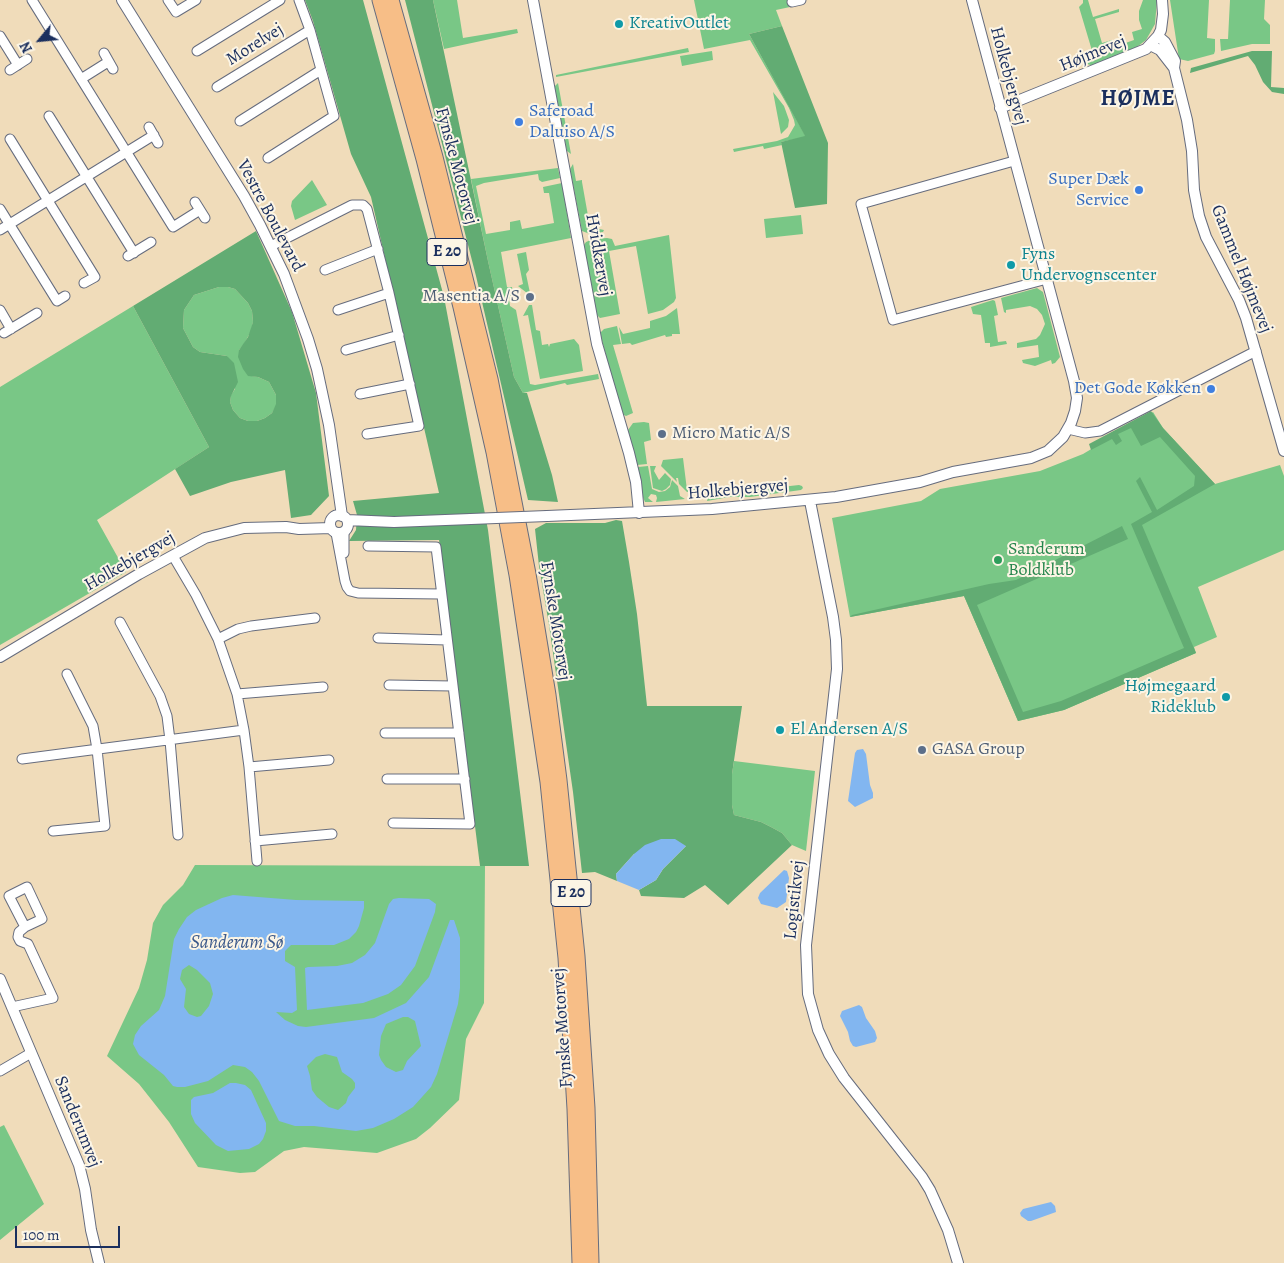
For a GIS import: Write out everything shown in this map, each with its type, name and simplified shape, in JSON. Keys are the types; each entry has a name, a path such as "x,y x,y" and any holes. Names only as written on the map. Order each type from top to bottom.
{"highway":[{"name":"Fynske Motorvej","path":"380,0 424,159 461,307 494,452 517,575 545,763 564,940 576,1109 580,1263"},
{"name":"Fynske Motorvej","path":"391,0 437,166 490,379 526,564 548,695 578,966 587,1108 591,1263"}],"street":[{"path":"45,0 34,3 173,226 200,210"},
{"name":"Vestre Boulevard","path":"122,0 244,196 271,246 297,306 317,369 327,416 339,524"},
{"path":"168,0 176,12 196,0"},
{"name":"Morelvej","path":"198,51 280,0"},
{"name":"Morelvej","path":"268,158 334,116 310,30 299,0"},
{"name":"Hvidkærvej","path":"533,0 597,344 630,453 636,482 639,512"},
{"name":"Holkebjergvej","path":"0,657 200,541 216,534 244,528 718,509 810,501 904,485 953,472 1031,458 1052,448 1061,440 1068,429 1075,411 1076,390 972,0"},
{"path":"1158,36 1161,30 1163,14 1162,0"},
{"name":"Morelvej","path":"217,87 310,30"},
{"path":"0,36 14,67 27,59"},
{"name":"Højmevej","path":"1000,108 1136,55 1146,49 1158,36"},
{"name":"Gammel Højmevej","path":"1158,36 1165,42 1175,61 1174,68 1190,142 1194,190 1199,216 1206,237 1239,300 1256,351 1284,451"},
{"name":"Gammel Højmevej","path":"1150,45 1160,50 1174,68"},
{"path":"81,79 109,61"},
{"path":"240,121 322,70"},
{"path":"49,116 87,176 131,254 151,242"},
{"path":"0,230 154,135"},
{"path":"10,139 95,277 84,284"},
{"path":"1014,161 861,204 892,320 1047,279"},
{"path":"271,246 352,205 358,204 367,209 389,293 419,426 367,434"},
{"path":"0,209 56,301 65,296"},
{"path":"325,270 378,249"},
{"path":"338,310 389,293"},
{"path":"0,310 8,331 37,313"},
{"path":"346,350 399,335"},
{"path":"1068,429 1085,433 1100,430 1256,351"},
{"path":"360,394 410,384"},
{"name":"Logistikvej","path":"810,501 833,617 837,669 806,945 808,994 818,1030 829,1054 844,1078 922,1177 930,1190 948,1230 958,1263"},
{"path":"339,524 344,573 347,587 350,591 358,593 441,594"},
{"path":"368,546 436,547 470,824 393,823"},
{"path":"172,556 196,595 218,639 237,694 249,767 257,861"},
{"path":"218,639 238,629 251,626 315,618"},
{"path":"120,622 160,696 167,716 178,835"},
{"path":"378,638 447,640"},
{"path":"53,832 105,826 93,726 67,674"},
{"path":"389,685 453,686"},
{"path":"237,694 323,686"},
{"path":"22,759 244,730"},
{"path":"385,733 459,733"},
{"path":"249,767 329,760"},
{"path":"388,779 465,779"},
{"path":"255,841 332,834"},
{"path":"12,1006 53,998 28,944 20,941 18,937 25,927"},
{"name":"Sanderumvej","path":"0,979 79,1165 99,1263"},
{"path":"0,1071 31,1053"}],"green space":[{"path":"305,0 363,0 444,297 488,530 529,866 480,866 439,540 349,541 356,530 357,515 353,501 439,493 371,197 351,154 313,21"},
{"path":"405,0 433,0 514,377 523,393 527,393 552,475 558,502 528,500 476,276"},
{"path":"433,0 457,0 463,38 517,29 518,33 444,49"},
{"path":"694,0 789,0 790,7 776,10 782,26 749,34 806,137 781,142 782,145 764,149 763,146 734,152 733,149 777,141 788,137 795,125 794,120 750,40 704,49"},
{"path":"1083,0 1088,0 1093,17 1119,9 1119,12 1095,19 1102,43 1112,40 1114,47 1134,40 1132,32 1142,29 1139,11 1143,0 1157,0 1155,24 1146,40 1129,53 1094,66 1083,63 1081,57 1093,54 1079,7"},
{"path":"1170,0 1209,0 1207,38 1215,39 1214,54 1188,61 1179,59"},
{"path":"1230,0 1265,0 1264,19 1270,25 1270,44 1252,44 1221,51 1220,39 1228,39"},
{"path":"782,26 828,143 827,204 795,208 781,142 805,136 749,34"},
{"path":"688,48 689,52 556,77 556,75"},
{"path":"712,51 713,60 682,66 680,56"},
{"path":"1252,51 1272,51 1271,87 1284,88 1284,94 1272,92 1263,82 1255,65 1248,56 1190,73 1191,68"},
{"path":"558,83 571,154 567,151 554,87"},
{"path":"773,92 784,106 789,120 788,127 781,134"},
{"path":"573,164 576,181 582,180 590,227 604,230 603,232 590,234 582,231 570,169"},
{"path":"558,168 560,178 542,182 539,180 538,174 476,186 486,234 510,230 510,222 520,220 522,229 554,223 549,193 544,193 543,187 562,183 571,238 501,252 507,287 512,287 513,293 509,299 510,306 516,310 530,384 535,385 598,374 599,379 567,385 565,383 523,393 514,377 471,179"},
{"path":"312,180 327,205 295,220 291,206 292,201"},
{"path":"801,215 803,234 766,238 764,219"},
{"path":"256,231 292,312 316,393 329,496 311,515 291,518 285,470 231,482 190,496 175,469 209,447 133,306","holes":["219,287 235,289 248,303 252,311 253,322 248,337 239,350 238,357 243,369 248,376 258,377 269,382 276,395 276,404 272,413 257,421 248,421 240,418 233,410 230,402 231,396 238,382 234,363 227,356 200,352 193,347 183,328 184,310 194,295"]},
{"path":"669,235 676,298 674,302 663,310 648,314 636,246 609,251 620,314 600,318 597,315 584,245 586,242 593,239 607,238 612,239 615,246"},
{"path":"526,252 529,270 526,274 530,293 527,293 518,286 523,284 517,254"},
{"path":"219,287 235,289 248,303 252,311 253,322 251,331 239,350 252,376 269,382 276,395 277,404 272,413 257,421 248,421 240,418 233,410 230,402 231,395 235,389 227,356 200,352 193,347 183,328 184,310 194,295"},
{"path":"1037,288 1043,292 1060,357 1055,363 1052,364 1051,360 1035,366 1023,363 1022,360 1039,357 1038,345 1017,348 1017,343 1036,339 1040,335 1045,324 1042,315 1037,309 1030,306 1006,310 1006,313 1004,312 1001,298"},
{"path":"995,301 998,315 994,316 998,342 1006,341 1007,344 990,347 990,343 985,343 981,315 973,314 971,307"},
{"path":"529,305 532,305 536,330 540,331 542,345 548,344 549,347 550,344 574,339 579,345 583,371 540,379 528,315 523,316"},
{"path":"133,306 209,447 97,520 126,572 0,645 0,387"},
{"path":"677,308 680,334 672,334 672,336 666,337 665,335 632,345 630,343 622,344 619,327 623,334 650,328 650,321 666,316"},
{"path":"617,326 621,344 613,345 633,413 626,416 622,414 600,333 604,329"},
{"path":"1151,411 1163,428 1215,484 1142,525 1196,653 1064,710 1018,721 964,596 850,617 989,584 1016,580 1122,526 1128,539 977,605 1023,712 1061,701 1184,648 1131,524 1152,512 1136,481 1140,477 1157,510 1194,486 1195,476 1160,437 1141,446 1131,428 1118,434 1122,441 1116,445 1112,439 1091,450 1089,444"},
{"name":"Sanderum Boldklub","path":"1153,412 1163,428 1215,484 1280,465 1284,476 1284,550 1198,587 1217,637 1194,647 1196,653 1064,710 1018,721 964,596 850,617 832,518 921,501 940,489 1040,471 1083,454"},
{"path":"633,423 649,423 651,440 644,442 647,464 637,465 628,430"},
{"path":"683,458 687,490 697,489 697,492 687,492 679,484 678,478 676,478 677,482 661,466 663,460"},
{"path":"648,466 652,489 659,492 665,491 670,487 672,480 678,486 680,496 685,499 656,502 656,495 651,494 648,498 653,502 645,502 642,495 638,467"},
{"path":"650,466 656,466 654,471 659,480 665,473 671,479 670,485 666,489 662,491 653,488"},
{"path":"799,485 803,488 801,490 707,501 708,497 727,493"},
{"path":"616,520 622,521 629,562 647,706 742,706 732,774 732,805 734,815 761,822 771,827 782,833 792,845 728,905 705,885 684,898 641,896 639,890 656,880 663,869 686,846 634,854 616,874 617,881 595,872 582,873 573,792 535,529 546,523 605,523"},
{"path":"734,761 815,771 806,851 792,845 782,833 761,822 734,815 732,805 732,774"},
{"path":"195,865 485,866 484,1003 466,1039 459,1100 416,1139 377,1153 304,1147 284,1151 255,1172 240,1173 198,1167 169,1122 139,1084 107,1056 139,988 147,960 153,923 163,905 183,885"},
{"path":"4,1125 44,1204 0,1240 0,1127"}],"water":[{"path":"863,749 866,754 873,798 855,807 848,801 855,753 857,750"},
{"path":"661,839 675,839 686,846 663,869 656,880 639,890 617,881 616,874 634,854 645,845"},
{"path":"784,870 787,871 789,878 786,902 777,908 761,904 758,898 760,893"},
{"name":"Sanderum Sø","path":"233,895 296,900 364,901 359,926 349,939 334,945 291,945 285,951 285,961 295,967 297,1010 292,1013 276,1012 285,1020 298,1026 306,1027 374,1018 406,1003 429,977 450,920 454,920 460,938 460,988 458,1004 437,1074 431,1087 413,1107 394,1119 373,1128 356,1131 314,1126 295,1126 279,1121 259,1081 245,1067 233,1065 208,1081 185,1087 177,1087 173,1086 164,1075 139,1055 133,1044 135,1035 141,1026 159,1010 165,996 174,939 179,929 187,917 196,910","holes":["189,965 210,983 213,994 209,1006 201,1016 197,1017 189,1014 184,1007 186,989 180,979 182,970","403,1017 408,1017 415,1021 421,1046 407,1061 403,1070 396,1072 386,1067 379,1055 381,1036 386,1024","325,1054 337,1057 342,1072 355,1083 355,1088 346,1103 338,1110 329,1107 312,1090 307,1066 316,1057"]},
{"name":"Sanderum Sø","path":"393,899 429,899 436,904 435,912 415,966 401,985 388,994 363,1003 307,1010 305,968 352,963 365,955 375,943 389,904"},
{"path":"859,1005 862,1007 877,1038 875,1042 856,1047 850,1041 840,1016 842,1011"},
{"path":"230,1083 245,1085 251,1090 266,1123 263,1139 259,1144 249,1149 228,1151 216,1145 195,1123 191,1114 191,1100 194,1097 213,1093"},
{"path":"1051,1202 1055,1206 1056,1212 1031,1221 1021,1216 1020,1213 1023,1209"}],"place":[{"name":"KreativOutlet","path":"619,24"},
{"name":"Saferoad Daluiso A/S","path":"519,122"},
{"name":"Super Dæk Service","path":"1139,190"},
{"name":"Fyns Undervognscenter","path":"1011,265"},
{"name":"Masentia A/S","path":"530,297"},
{"name":"Det Gode Køkken","path":"1211,389"},
{"name":"Micro Matic A/S","path":"662,434"},
{"name":"Sanderum Boldklub","path":"998,560"},
{"name":"Højmegaard Rideklub","path":"1226,697"},
{"name":"El Andersen A/S","path":"780,730"},
{"name":"GASA Group","path":"922,750"}],"district":[{"name":"HØJME","path":"1138,100"}]}
